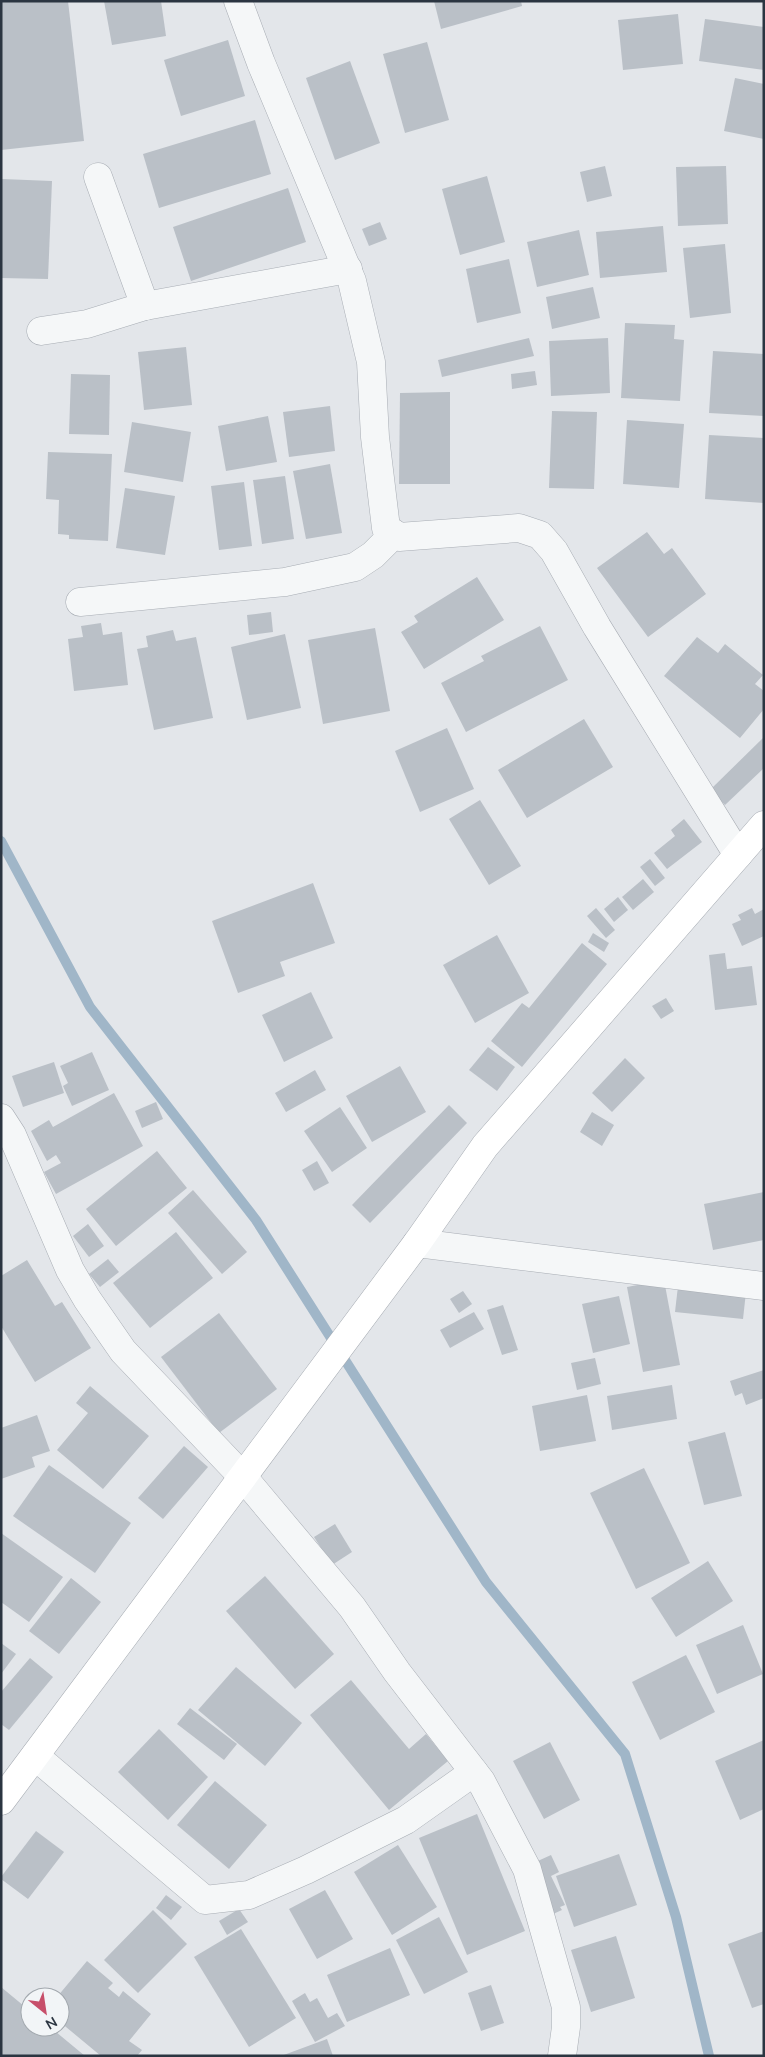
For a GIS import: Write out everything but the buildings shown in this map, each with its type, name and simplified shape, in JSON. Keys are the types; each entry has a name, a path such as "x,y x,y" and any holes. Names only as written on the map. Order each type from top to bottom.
{"street":[{"path":"238,1 261,63 352,281 371,362 375,437 386,528 399,536 519,528 540,535 554,551 597,628 738,855"},
{"path":"98,177 145,306"},
{"path":"41,331 87,324 145,306 348,270"},
{"path":"80,602 285,582 355,568 373,555 394,534"},
{"path":"1,1802 417,1242 485,1146 764,825"},
{"path":"1,1118 12,1135 70,1270 86,1299 123,1351 243,1477 352,1607 397,1672 481,1781 528,1869 566,2007 566,2027 562,2056"},
{"path":"417,1242 764,1286"},
{"path":"35,1756 205,1900 249,1895 306,1870 406,1820 474,1772"}],"waterway":[{"path":"1,841 90,1007 256,1220 486,1582 625,1754 676,1917 709,2056"}]}
